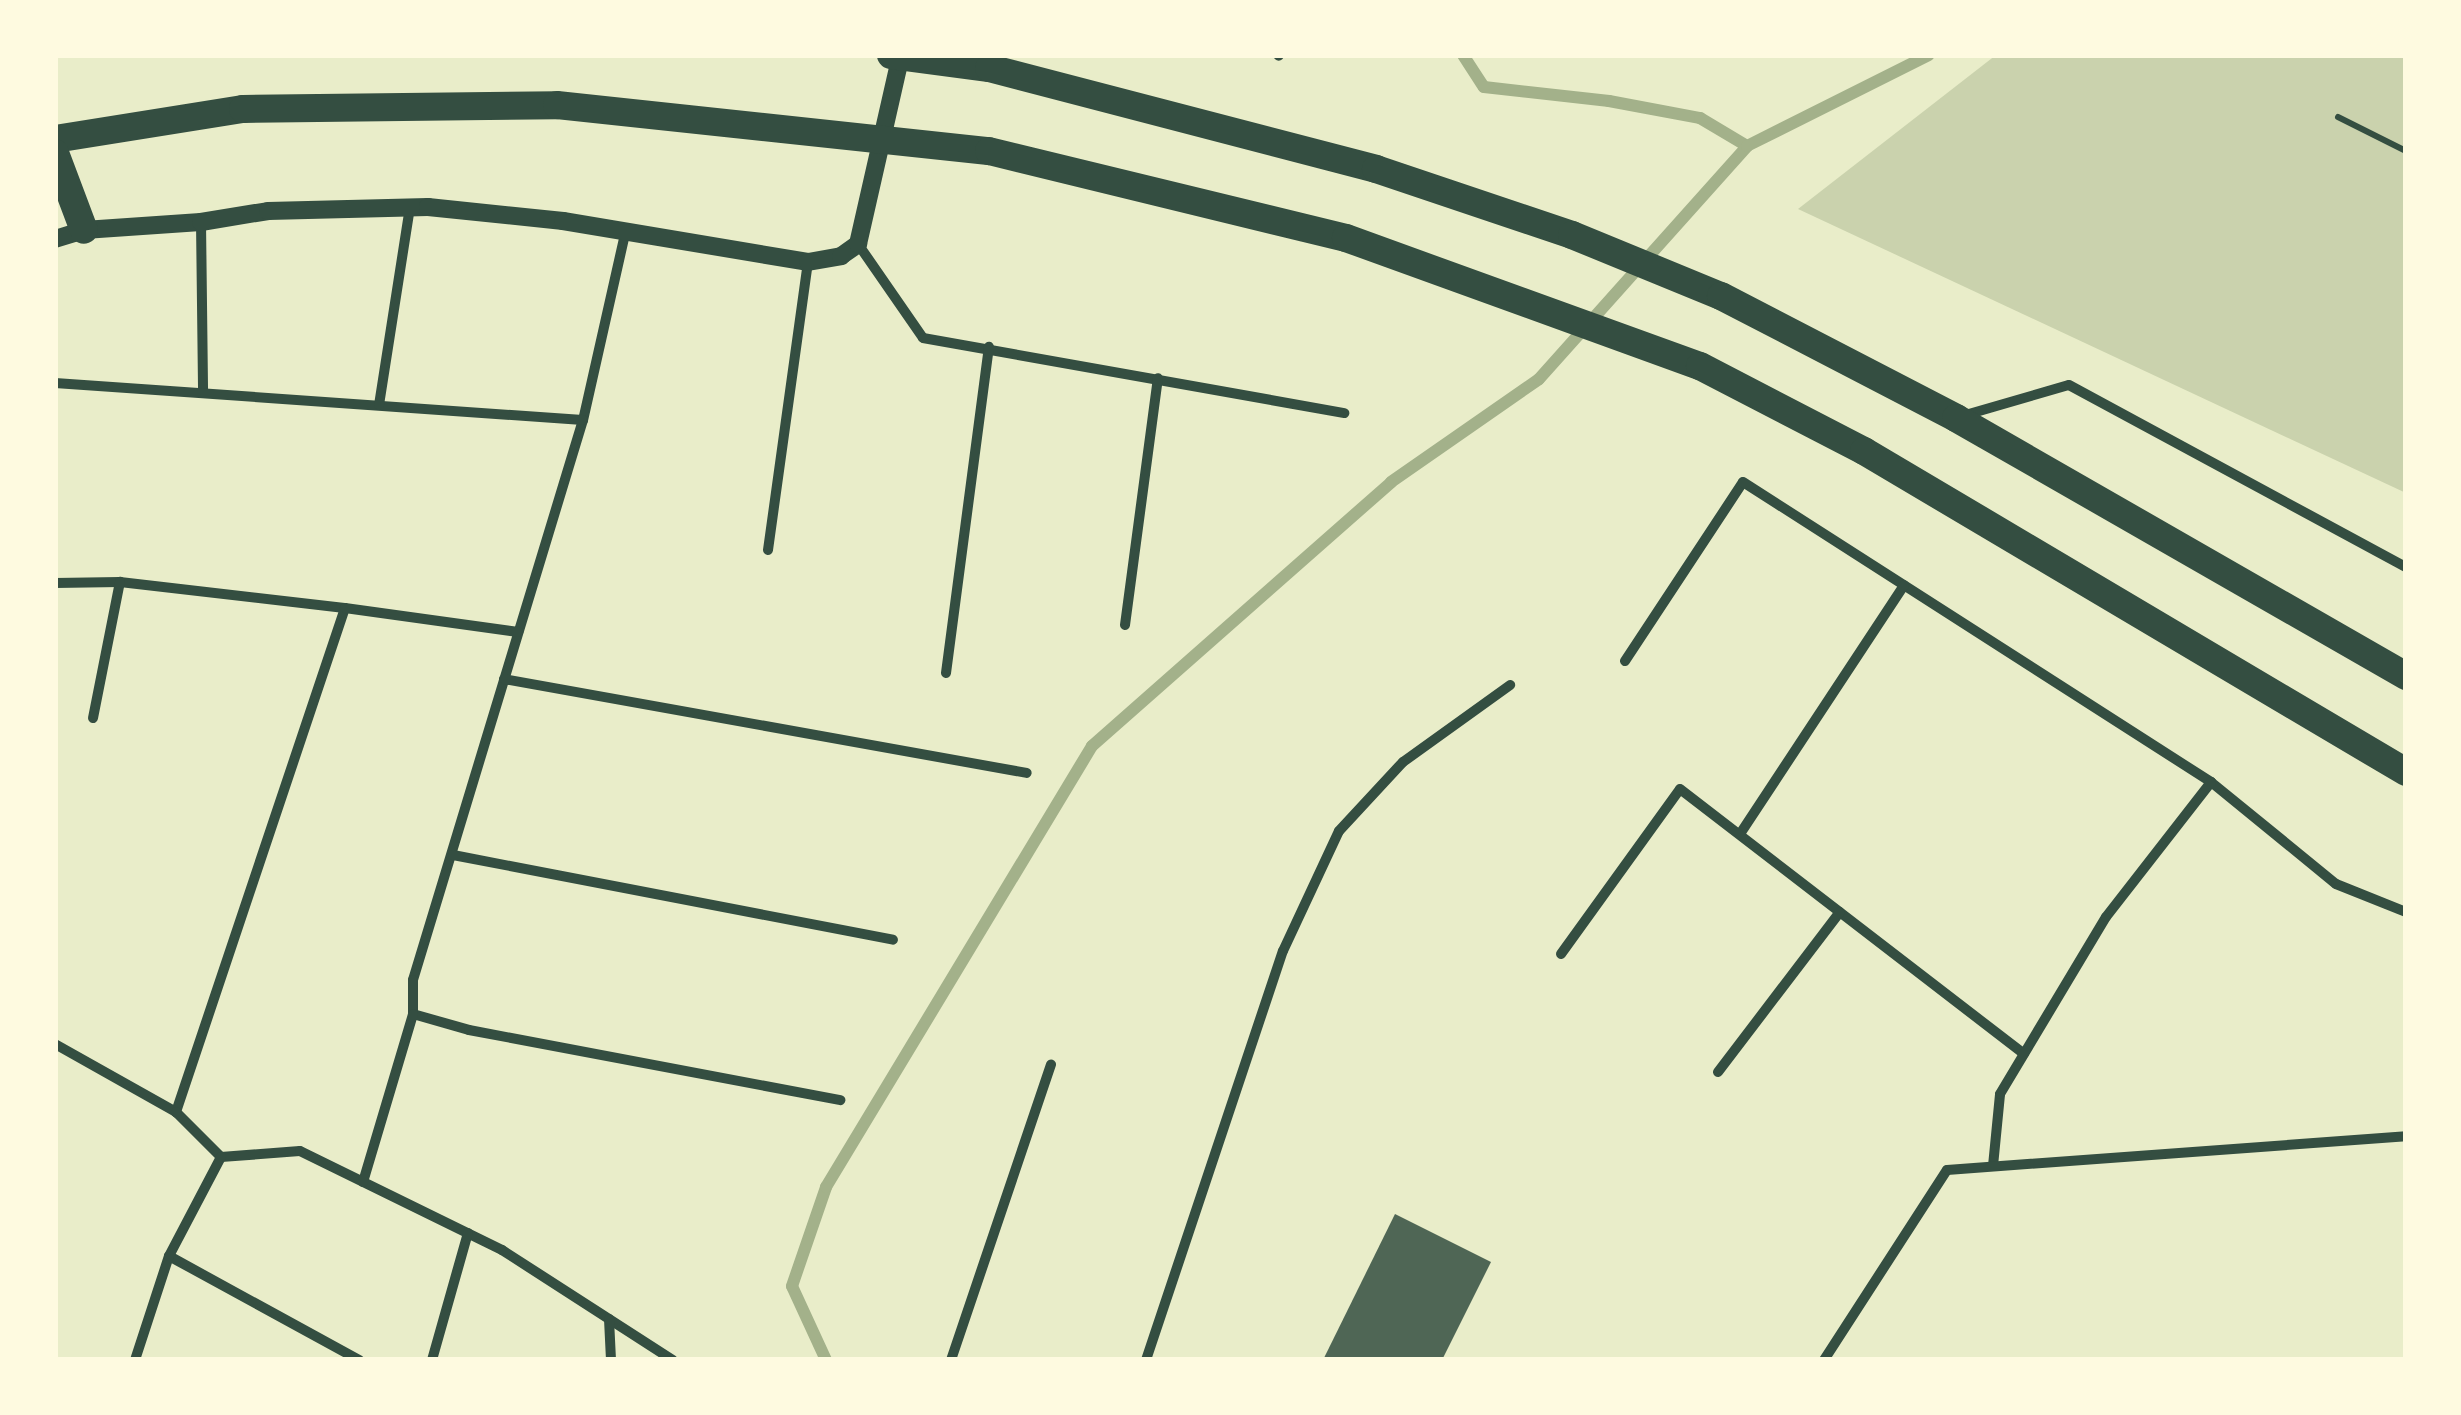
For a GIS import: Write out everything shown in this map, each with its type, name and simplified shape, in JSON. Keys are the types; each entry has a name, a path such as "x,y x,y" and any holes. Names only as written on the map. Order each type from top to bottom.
{"highway":[{"path":"891,55 989,68 1376,169 1572,235 1721,296 1956,418 2406,676"},
{"path":"55,139 243,109 557,105 989,151 1346,238 1700,366 1864,451 2406,772"},
{"path":"55,153 84,230"}],"street":[{"path":"55,238 84,230 201,222 268,211 410,208 563,221 808,262 841,256 858,244 901,55"},
{"path":"379,405 410,208"},
{"path":"201,222 203,393"},
{"path":"362,1182 413,1014 413,980 583,420 625,234"},
{"path":"858,244 923,338 1344,413"},
{"path":"768,550 808,262"},
{"path":"946,674 989,347"},
{"path":"1126,625 1158,378"},
{"path":"55,383 583,420"},
{"path":"1956,418 2068,385 2406,567"},
{"path":"1626,662 1742,482 2212,782 2336,884 2406,912"},
{"path":"55,583 120,582 518,632"},
{"path":"93,718 120,582"},
{"path":"1740,834 1904,586"},
{"path":"176,1112 345,608"},
{"path":"504,680 1027,773"},
{"path":"1146,1360 1282,951 1340,831 1403,762 1510,685"},
{"path":"1993,1166 2000,1094 2106,917 2212,782"},
{"path":"1560,954 1680,789 2024,1054"},
{"path":"453,855 893,940"},
{"path":"1718,1072 1840,912"},
{"path":"413,1014 469,1030 840,1100"},
{"path":"55,1044 176,1112 221,1158"},
{"path":"951,1360 1051,1064"},
{"path":"1824,1360 1948,1170 2406,1136"},
{"path":"221,1158 300,1151 468,1233 673,1360"},
{"path":"135,1360 170,1256 221,1158"},
{"path":"432,1360 468,1233"},
{"path":"170,1256 359,1360"},
{"path":"609,1318 612,1360"}],"path":[{"path":"2338,117 2406,151"}],"green space":[{"path":"1996,55 2406,55 2406,493 1798,209"}],"building":[{"path":"1395,1214 1491,1262 1442,1360 1323,1360"}],"waterway":[{"path":"1463,55 1484,87 1609,101 1700,118 1747,146"},
{"path":"826,1360 792,1286 826,1187 1092,746 1391,482 1539,379 1747,146 1929,55"}]}
